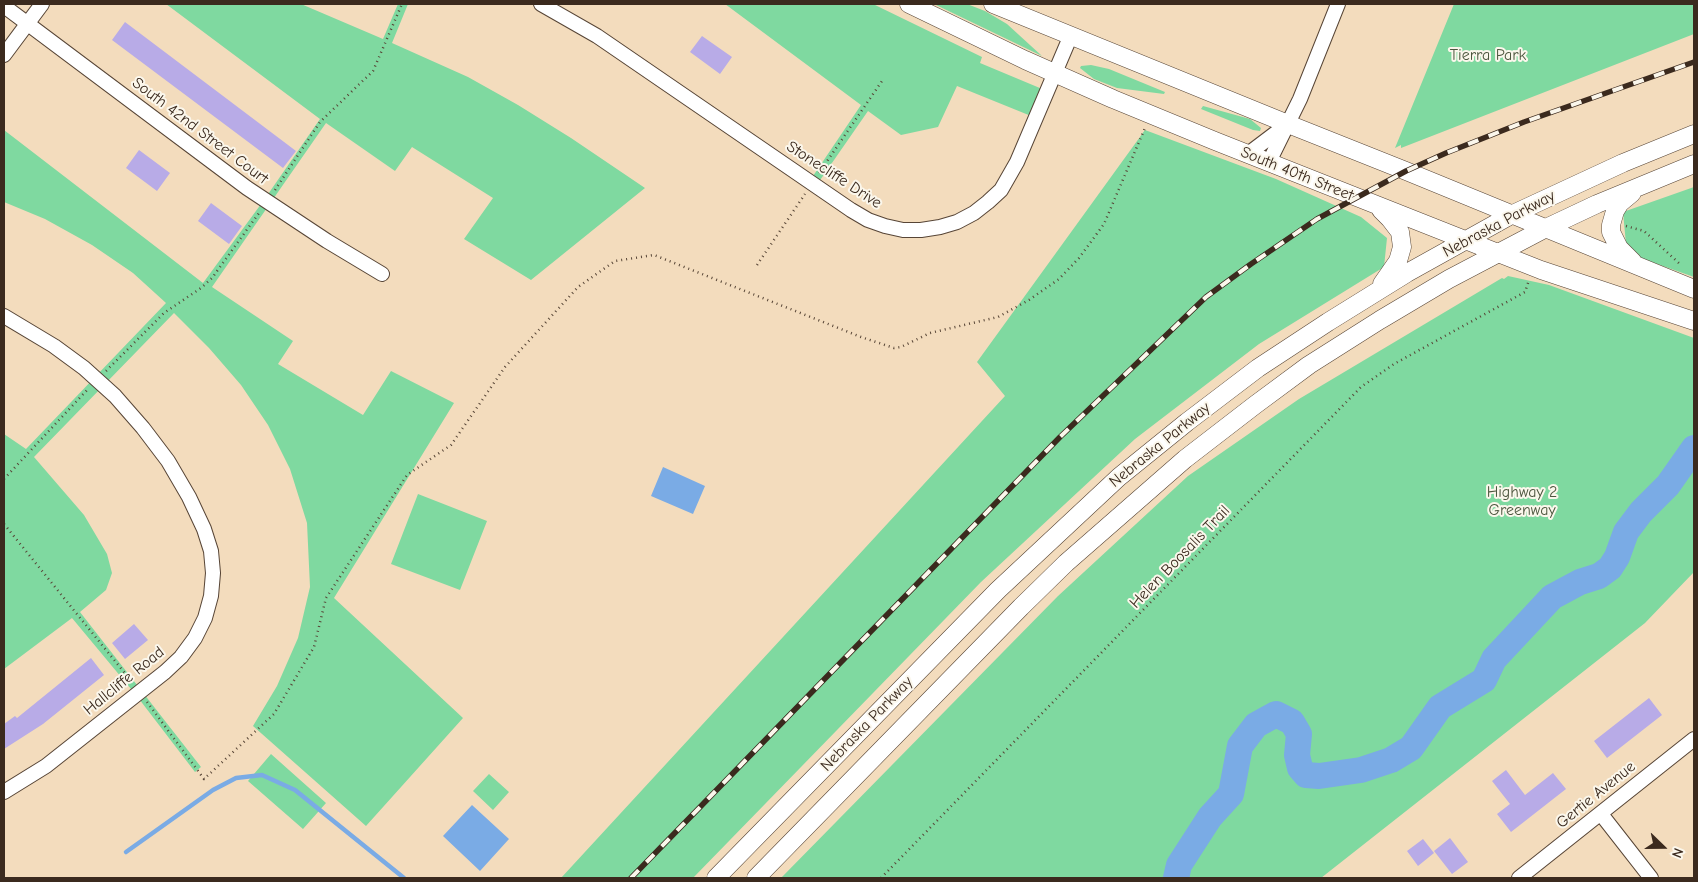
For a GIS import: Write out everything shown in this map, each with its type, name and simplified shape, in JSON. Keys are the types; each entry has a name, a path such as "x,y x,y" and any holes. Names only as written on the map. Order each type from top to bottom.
{"main road":[{"name":"South 40th Street","path":"909,4 1113,99 1248,154 1548,272 1694,321"},
{"path":"992,4 1694,289"},
{"name":"Nebraska Parkway","path":"716,878 998,590 1119,477 1187,422 1258,368 1407,273 1513,214 1623,163 1694,134"},
{"name":"Nebraska Parkway","path":"756,878 1021,607 1080,550 1185,459 1309,365 1395,311 1546,228 1641,185 1694,164"},
{"path":"1639,267 1619,248 1611,232 1611,225 1615,211 1620,203 1641,185"},
{"path":"1370,203 1396,225 1400,232 1402,247 1395,268 1370,297"}],"street":[{"path":"4,55 42,4"},
{"name":"Stonecliffe Drive","path":"541,4 597,36 851,210 868,220 903,230 930,229 957,222 974,213 1001,190 1018,162 1070,35"},
{"path":"1269,162 1300,99 1335,5"},
{"name":"South 42nd Street Court","path":"4,6 247,188 327,241 382,274"},
{"path":"1248,154 1288,124"},
{"name":"Hallcliffe Road","path":"4,316 54,346 97,380 115,396 143,428 168,461 189,497 204,529 211,551 213,573 211,596 205,618 195,638 181,657 165,672 46,766 4,792"},
{"name":"Gertie Avenue","path":"1519,878 1694,739"},
{"path":"1601,814 1651,878"}],"path":[{"path":"4,524 140,692 204,779 274,714 314,647 326,598 407,475 451,445 505,367 578,287 614,261 654,255 861,337 894,348 901,347 930,333 998,317 1029,300 1059,279 1079,258 1104,224 1145,128"},
{"name":"Helen Boosalis Trail","path":"882,878 1361,387 1394,364 1525,292"},
{"path":"4,479 97,380"}],"green space":[{"path":"166,4 301,4 383,39 398,4 408,4 392,43 468,77 518,105 645,188 531,280 464,239 493,198 412,147 395,171 326,123 212,287 293,341 278,364 363,415 391,371 454,403 334,598 463,718 366,826 253,726 277,686 298,638 310,587 307,523 290,469 268,425 241,385 209,348 174,313 34,457 84,515 107,554 112,573 106,590 80,612 201,767 195,772 136,695 72,618 4,669 4,434 26,449 166,303 133,273 92,245 45,219 4,202 4,130 203,283 320,119"},
{"path":"725,4 873,4 982,57 980,63 1047,91 1036,118 957,86 938,127 901,135 868,111 816,186 809,182 861,105"},
{"path":"934,4 967,4 985,11 1007,24 1042,56"},
{"name":"Tierra Park","path":"1454,4 1694,4 1694,34 1401,148 1401,145 1395,148"},
{"path":"1091,65 1109,69 1165,92 1164,94 1117,88 1094,79 1080,68 1081,66"},
{"path":"1203,106 1250,119 1261,128 1260,131 1253,130 1201,109"},
{"path":"1145,130 1276,179 1361,217 1387,238 1384,267 1259,344 1135,439 981,582 693,878 561,878 1005,396 977,362"},
{"path":"1694,187 1694,277 1640,258 1626,244 1623,212"},
{"name":"Highway 2 Greenway","path":"1508,276 1549,285 1694,338 1694,572 1645,623 1321,878 781,878 1058,596 1188,476 1299,399"},
{"path":"418,494 487,521 460,590 391,564"},
{"path":"271,754 326,803 303,829 248,781"},
{"path":"489,774 509,792 493,810 473,791"}],"water":[{"path":"663,467 705,486 693,514 651,496"},
{"path":"472,805 509,839 480,871 443,836"}],"building":[{"path":"125,22 296,151 283,168 112,40"},
{"path":"702,36 732,57 720,74 690,52"},
{"path":"139,150 170,173 157,191 126,168"},
{"path":"211,203 242,226 229,244 198,221"},
{"path":"134,624 148,640 125,659 112,643"},
{"path":"91,658 104,675 43,724 4,749 4,724 15,716 17,718"},
{"path":"1649,698 1662,715 1607,758 1594,741"},
{"path":"1506,770 1525,795 1553,773 1566,789 1511,832 1497,814 1510,804 1492,781"},
{"path":"1450,838 1468,862 1452,874 1434,851"},
{"path":"1423,839 1434,853 1418,866 1407,851"}],"waterway":[{"path":"1176,878 1179,865 1210,817 1231,794 1240,746 1256,725 1276,714 1292,722 1299,734 1297,755 1300,768 1306,775 1319,776 1361,770 1391,760 1411,748 1440,707 1484,680 1494,659 1552,597 1580,582 1599,576 1610,568 1617,557 1626,532 1641,512 1668,485 1694,448"},
{"path":"126,852 213,790 236,778 262,775 295,790 404,878"}],"railway":[{"path":"631,878 1060,437 1206,297 1317,219 1406,171 1524,122 1694,62"}]}
